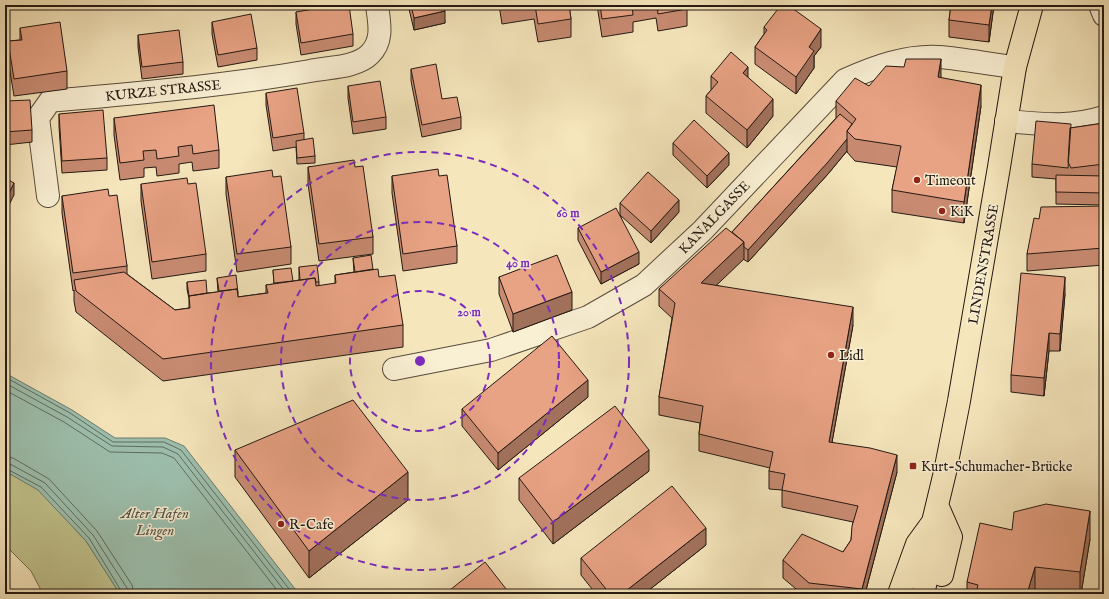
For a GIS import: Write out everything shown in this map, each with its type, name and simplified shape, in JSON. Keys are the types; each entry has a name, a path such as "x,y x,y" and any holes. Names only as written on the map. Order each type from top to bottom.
{"main road":[{"name":"LINDENSTRASSE","path":"923,594 934,550 935,514 959,401 1015,67 1032,5"},
{"name":"LINDENSTRASSE","path":"899,594 917,544 935,514"},
{"path":"935,514 951,537 937,594"}],"street":[{"name":"KURZE STRASSE","path":"48,196 38,118 50,101 175,90 288,75 359,62 371,53 381,35 377,5"},
{"path":"1100,5 1104,15"},
{"name":"KANALGASSE","path":"394,369 491,350 588,317 644,285 702,231 845,80 882,64 901,60 938,57 1015,67"},
{"path":"1006,121 1049,125 1084,123 1104,116"}],"green space":[{"path":"5,471 38,489 86,541 120,594 43,594 31,571 5,545"}],"water":[{"name":"Alter Hafen Lingen","path":"5,373 72,410 115,438 165,438 184,446 299,594 120,594 86,541 38,490 5,471"}],"building":[{"path":"337,5 349,5 353,34 301,43 296,12"},
{"path":"411,5 443,5 445,11 414,18"},
{"path":"501,5 515,5 502,7"},
{"path":"535,5 569,5 571,19 538,24"},
{"path":"600,5 632,5 633,15 602,19"},
{"path":"657,5 687,5 687,9 658,14"},
{"path":"781,5 788,5 821,29 809,47 814,51 796,77 755,47 767,30 764,27"},
{"path":"951,5 992,5 989,25 949,20"},
{"path":"251,14 257,48 218,55 212,22"},
{"path":"60,22 67,71 14,79 8,41 22,40 20,28"},
{"path":"179,30 183,62 142,67 138,35"},
{"path":"731,52 748,67 743,73 773,99 747,130 706,96 718,82 711,76"},
{"path":"906,59 941,59 938,77 981,85 964,202 892,190 901,146 855,139 847,131 856,119 836,101 855,78 869,86 886,66 904,67"},
{"path":"436,64 442,99 457,97 461,117 422,125 411,69"},
{"path":"380,81 386,117 353,122 348,86"},
{"path":"297,88 304,133 273,138 266,93"},
{"path":"30,100 32,130 5,132 5,101"},
{"path":"214,105 219,150 193,154 192,145 178,147 179,156 157,159 156,150 143,151 144,160 120,163 114,118"},
{"path":"103,110 107,158 62,161 59,114"},
{"path":"840,114 852,124 847,131 847,139 748,250 744,247 744,242 732,232"},
{"path":"694,120 729,153 707,176 673,143"},
{"path":"1036,121 1071,124 1068,168 1032,164"},
{"path":"1104,123 1104,164 1071,168 1068,162 1070,128"},
{"path":"313,138 315,156 297,158 296,141"},
{"path":"354,160 355,167 363,166 373,237 319,244 308,167"},
{"path":"438,169 439,176 447,175 457,246 403,254 392,176"},
{"path":"272,170 273,177 281,176 291,247 237,254 226,177"},
{"path":"648,172 679,200 651,231 620,203"},
{"path":"1056,175 1104,176 1104,193 1056,192"},
{"path":"5,178 14,183 5,201"},
{"path":"187,178 188,184 196,183 206,254 152,262 141,184"},
{"path":"108,189 109,196 117,195 127,266 73,273 62,196"},
{"path":"1104,206 1104,248 1027,254 1034,218 1039,219 1041,207"},
{"path":"616,208 639,252 601,272 578,228"},
{"path":"726,228 744,242 701,283 853,307 829,442 870,448 897,455 862,589 809,583 783,560 802,534 843,552 851,540 852,526 858,506 782,490 785,474 769,471 773,452 699,434 703,406 659,397 675,303 659,289"},
{"path":"371,255 373,269 355,272 353,258"},
{"path":"557,255 572,292 513,314 499,277"},
{"path":"317,265 319,282 316,282 315,278 300,280 299,267"},
{"path":"291,268 293,281 274,283 273,270"},
{"path":"378,269 379,277 395,275 403,325 163,359 76,291 74,280 124,272 175,310 190,308 189,296 237,289 238,297 268,293 266,285 315,278 316,286 336,283 335,275"},
{"path":"1021,273 1065,277 1060,334 1049,333 1044,378 1011,375"},
{"path":"236,275 238,293 237,289 219,291 217,278"},
{"path":"206,280 207,293 189,296 187,282"},
{"path":"552,336 588,380 498,453 462,409"},
{"path":"353,400 408,472 309,551 235,450"},
{"path":"615,406 649,450 553,522 519,478"},
{"path":"672,486 706,528 622,594 610,594 581,558"},
{"path":"1046,504 1090,511 1080,572 1035,567 1027,594 976,594 978,585 967,582 980,523 1012,530 1014,512"},
{"path":"485,562 510,594 445,594"}],"place":[{"name":"Timeout","path":"917,180"},
{"name":"KiK","path":"942,211"},
{"name":"Lidl","path":"831,355"},
{"name":"Kurt-Schumacher-Brücke","path":"913,466"},
{"name":"R-Cafe","path":"281,524"}]}
